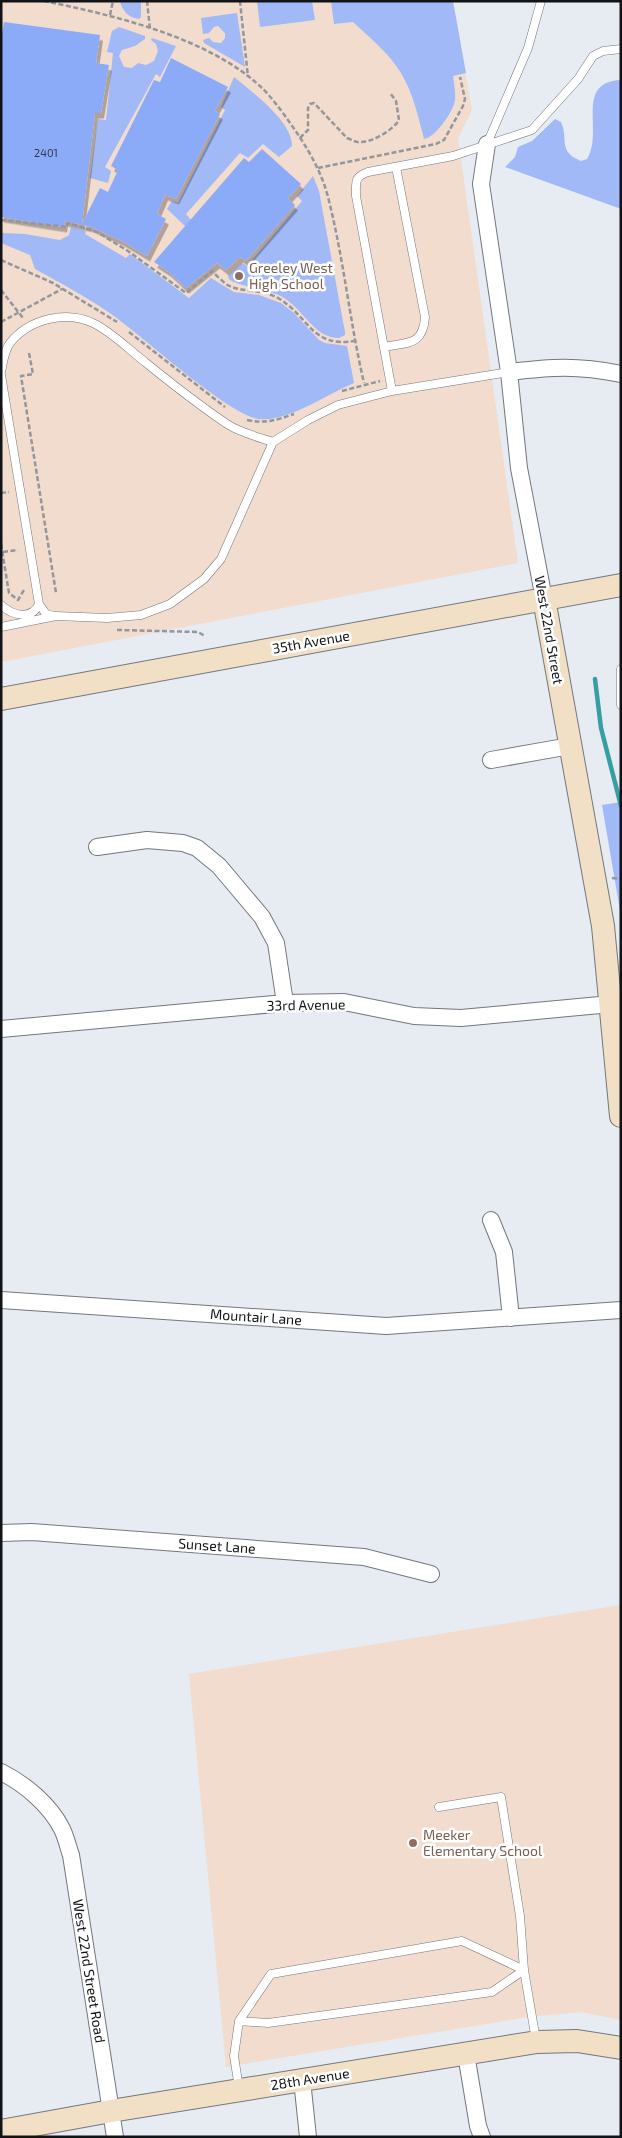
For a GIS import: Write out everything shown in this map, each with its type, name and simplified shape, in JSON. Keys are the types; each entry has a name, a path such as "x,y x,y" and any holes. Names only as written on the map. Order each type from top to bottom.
{"street":[{"name":"West 22nd Street","path":"487,144 481,184 509,372 519,468 603,926 621,1116"},
{"path":"509,372 556,366 589,368 621,374"},
{"name":"35th Avenue","path":"1,699 621,585"},
{"path":"491,760 570,746"},
{"path":"97,847 147,840 184,843 197,848 218,866 262,917 276,943 285,1004"},
{"name":"33rd Avenue","path":"1,1029 285,1004 344,1002 414,1016 460,1018 611,1004"},
{"path":"490,1220 504,1252 511,1318"},
{"name":"Mountair Lane","path":"1,1300 386,1326 621,1310"},
{"name":"Sunset Lane","path":"1,1533 32,1532 364,1557 399,1564 430,1574"},
{"name":"West 22nd Street Road","path":"1,1772 24,1787 50,1810 62,1830 71,1855 115,2137"},
{"name":"28th Avenue","path":"1,2132 111,2111 537,2042 577,2042 621,2048"},
{"path":"466,2054 478,2126 482,2137"},
{"path":"302,2080 308,2137"}],"lane":[{"path":"487,144 528,48 541,1"},
{"path":"392,391 356,196 356,182 360,175 453,156 532,130 578,79 594,56 603,51 621,49"},
{"path":"384,347 415,340 421,336 425,317 396,167"},
{"path":"273,442 229,426 177,388 120,341 93,323 78,319 53,318 39,321 25,330 9,344 1,373 39,604 46,614 107,618 141,615 167,606 192,590 204,579 221,558 273,442 308,420 338,406 392,391 509,372"},
{"path":"1,605 13,614 21,615 32,612 39,604"},
{"path":"1,627 56,616"},
{"path":"621,669 619,672 621,704"},
{"path":"439,1806 501,1798 520,1916 524,1970 537,2042"},
{"path":"240,2090 234,2056 239,2021 271,1974 462,1940 524,1970"},
{"path":"239,2021 268,2023 492,1992 524,1970"}],"path":[{"path":"44,1 110,15 189,42 248,77 280,108 318,168 329,200 354,341 364,384"},
{"path":"110,15 113,1"},
{"path":"147,1 150,29"},
{"path":"240,1 248,77"},
{"path":"318,168 436,144 444,140 463,106 464,99 460,77"},
{"path":"300,138 308,130 308,108 310,104 314,103 347,138 362,142 395,127 399,120 396,101 390,93"},
{"path":"1,220 67,227 68,223 97,232 128,250 186,293 212,271 227,285 237,289 261,291 277,298 290,306 318,336 329,342 354,341"},
{"path":"1,260 62,289 107,315 230,411"},
{"path":"1,322 62,289"},
{"path":"1,290 23,318"},
{"path":"29,353 33,374 20,376 56,593"},
{"path":"340,392 382,380"},
{"path":"244,420 259,423 272,422 297,413"},
{"path":"1,493 9,492"},
{"path":"1,544 9,593 18,600"},
{"path":"3,552 18,550"},
{"path":"611,877 621,879"}],"shaded area":[{"name":"Greeley West High School","path":"1,1 453,1 472,110 458,138 518,563 1,662"},
{"path":"120,1 141,1 141,17 139,19 129,16 122,8"},
{"path":"257,1 312,1 315,20 260,27"},
{"path":"331,1 453,1 466,73 453,76 454,105 443,123 433,134 424,139 412,97 405,81 391,59 353,22 334,24"},
{"path":"237,13 245,67 204,43 203,40 209,38 213,42 221,43 225,38 225,33 218,26 214,27 209,33 203,34 201,18"},
{"path":"119,27 145,36 145,39 135,46 122,50 119,56 124,67 132,68 138,63 146,65 154,61 158,51 156,44 151,40 152,38 176,46 160,77 156,74 105,167 111,171 108,183 90,178 98,119 106,120 113,53 107,52 112,31"},
{"path":"234,77 279,117 286,127 292,146 279,157 263,144 248,158 240,153 186,214 192,221 186,227 167,209 172,201 178,203 225,110 221,107"},
{"path":"621,80 621,209 505,167 515,157 518,147 532,141 555,119 561,122 566,149 569,153 581,161 587,159 593,135 594,98 598,89 607,83"},
{"path":"313,176 319,191 345,332 345,335 339,338 330,337 316,329 298,309 284,298 270,292 245,286 229,279 228,276 242,263 247,266 302,201 297,196"},
{"path":"71,227 86,231 85,234 126,258 130,254 189,298 211,278 234,292 259,295 281,303 294,313 319,340 325,343 347,346 354,383 283,416 259,419 246,415 208,391 105,309 35,269 30,255 1,243 1,233 25,234 60,240 69,235"},
{"path":"621,802 621,916 602,805"},
{"name":"Meeker Elementary School","path":"621,1605 621,2020 581,2012 528,2017 226,2067 189,1674"}],"building":[{"path":"4,22 100,35 96,63 109,65 101,113 95,113 82,224 100,188 108,192 118,170 111,166 154,80 160,82 171,58 228,87 215,111 220,114 176,199 165,195 157,214 166,219 147,256 122,241 91,227 65,221 64,227 1,217 1,41"},
{"path":"262,149 301,184 288,198 295,205 246,261 240,257 226,270 217,263 186,288 169,272 154,262 244,158 249,162"}],"waterway":[{"path":"595,679 601,728 621,806"}],"place":[{"name":"Greeley West High School","path":"239,276"},
{"name":"Meeker Elementary School","path":"413,1843"}]}
